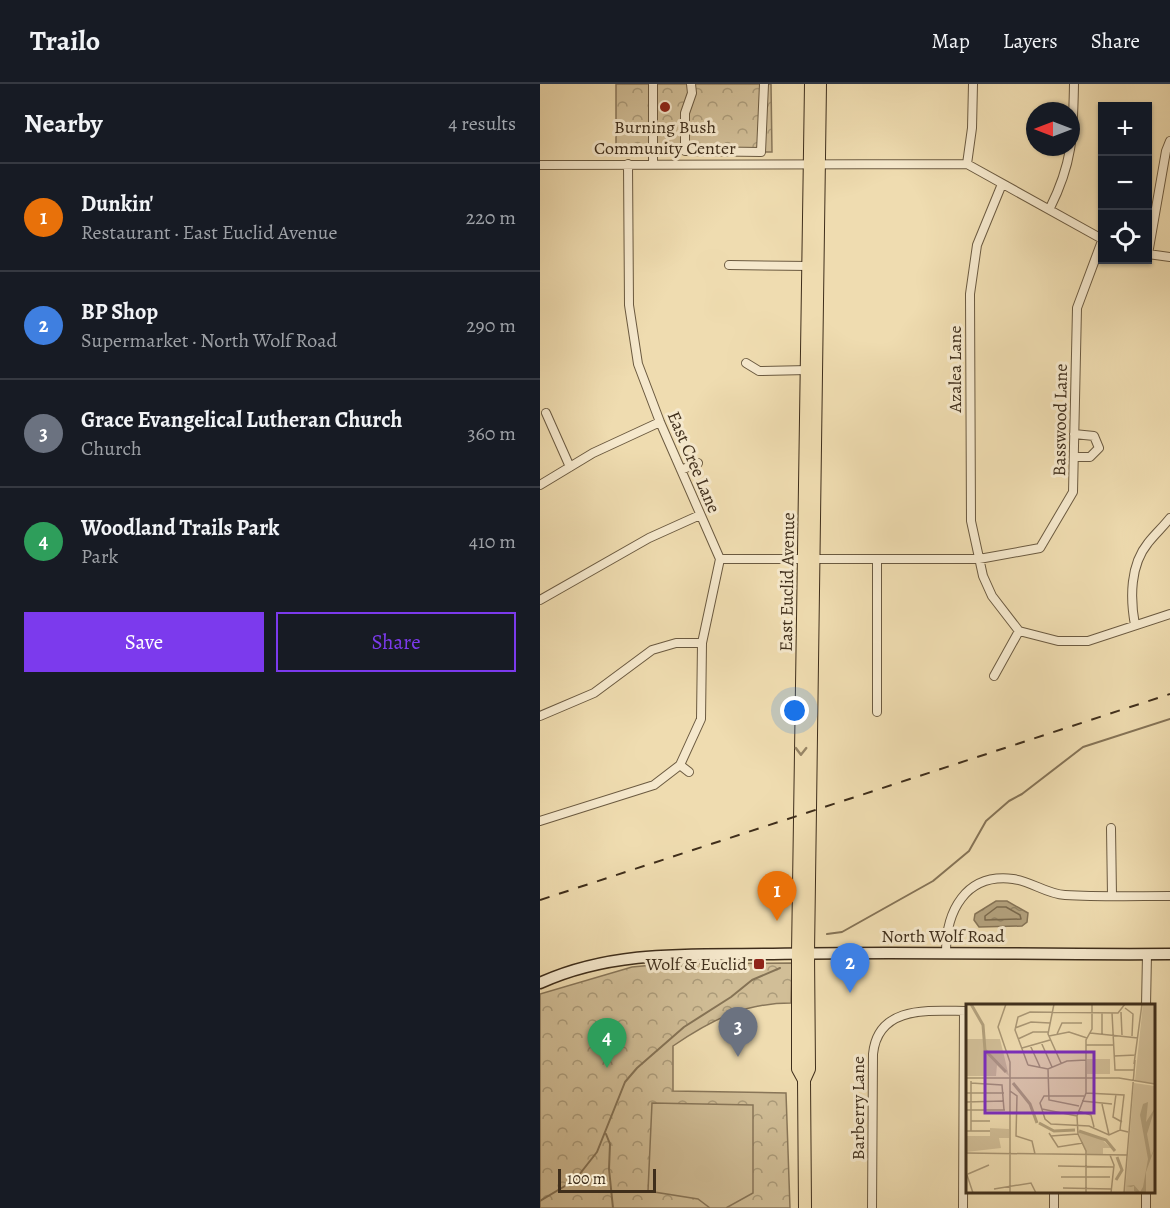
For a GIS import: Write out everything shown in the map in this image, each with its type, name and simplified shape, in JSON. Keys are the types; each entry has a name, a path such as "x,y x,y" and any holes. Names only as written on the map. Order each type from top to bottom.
{"main road":[{"name":"East Euclid Avenue","path":"805,1208 804,1080 809,1069 803,953 814,165 811,84"},
{"name":"East Euclid Avenue","path":"814,165 820,84"},
{"name":"North Wolf Road","path":"540,983 586,967 649,955 946,952 1170,954"}],"street":[{"path":"653,84 653,164"},
{"path":"691,84 692,93 685,113 685,151 761,152 764,84"},
{"path":"966,164 972,128 973,84"},
{"path":"1050,208 1065,179 1073,139 1074,84"},
{"path":"1152,231 1166,151 1170,141"},
{"name":"East Cree Lane","path":"628,164 629,305 638,364 660,422 720,559"},
{"path":"540,165 966,164 1050,208 1098,238"},
{"name":"Azalea Lane","path":"1002,184 977,245 970,294 971,521 979,559 992,596 1019,631"},
{"name":"Basswood Lane","path":"720,559 979,559 1040,548 1073,492 1077,308 1098,251"},
{"path":"1152,255 1170,257"},
{"path":"729,265 813,266"},
{"path":"746,363 759,370 812,370"},
{"path":"546,412 570,467"},
{"path":"540,485 570,467 660,422"},
{"path":"1074,434 1094,436 1099,448 1090,457 1074,457"},
{"path":"681,470 698,463"},
{"path":"540,600 649,538 700,515"},
{"path":"1135,625 1131,602 1139,558 1148,543 1170,518"},
{"path":"540,820 654,785 680,765 701,719 702,643 720,559"},
{"path":"878,559 878,712"},
{"path":"994,676 1019,631 1073,643 1088,641 1170,614"},
{"path":"540,716 594,693 652,650 676,644 702,643"},
{"path":"680,765 689,772"},
{"path":"1111,828 1112,896"},
{"path":"946,952 947,927 951,913 965,894 985,882 1012,879 1057,894 1170,896"},
{"path":"1146,1004 1147,954"},
{"path":"963,1208 966,1011"},
{"name":"Barberry Lane","path":"872,1208 873,1054 878,1035 891,1020 906,1013 966,1011"}],"green space":[{"path":"616,84 771,84 772,152 616,153"},
{"path":"792,963 791,1003 758,1006 729,1015 701,1028 673,1046 673,1091 786,1093 790,1208 540,1208 540,994 632,967 664,964"},
{"path":"652,1103 753,1105 753,1193 726,1208 710,1208 698,1199 648,1191"}],"water":[{"path":"996,901 1007,901 1028,913 1027,922 1022,926 979,927 974,920 975,914"}],"waterway":[{"path":"827,934 842,932 933,881 969,851 986,821 1009,801 1022,794 1083,747 1170,719"},
{"path":"540,1201 575,1180 597,1152 625,1082 637,1068 684,1027 731,997 752,980 780,968"},
{"path":"606,1134 610,1144 609,1169 613,1208"}],"railway":[{"path":"540,900 1170,694"}],"place":[{"name":"Burning Bush Community Center","path":"665,107"},
{"name":"Dunkin'","path":"777,921"},
{"name":"Wolf & Euclid","path":"759,964"},
{"name":"BP Shop","path":"850,993"},
{"name":"Grace Evangelical Lutheran Church","path":"738,1057"},
{"name":"Woodland Trails Park","path":"607,1068"}]}
